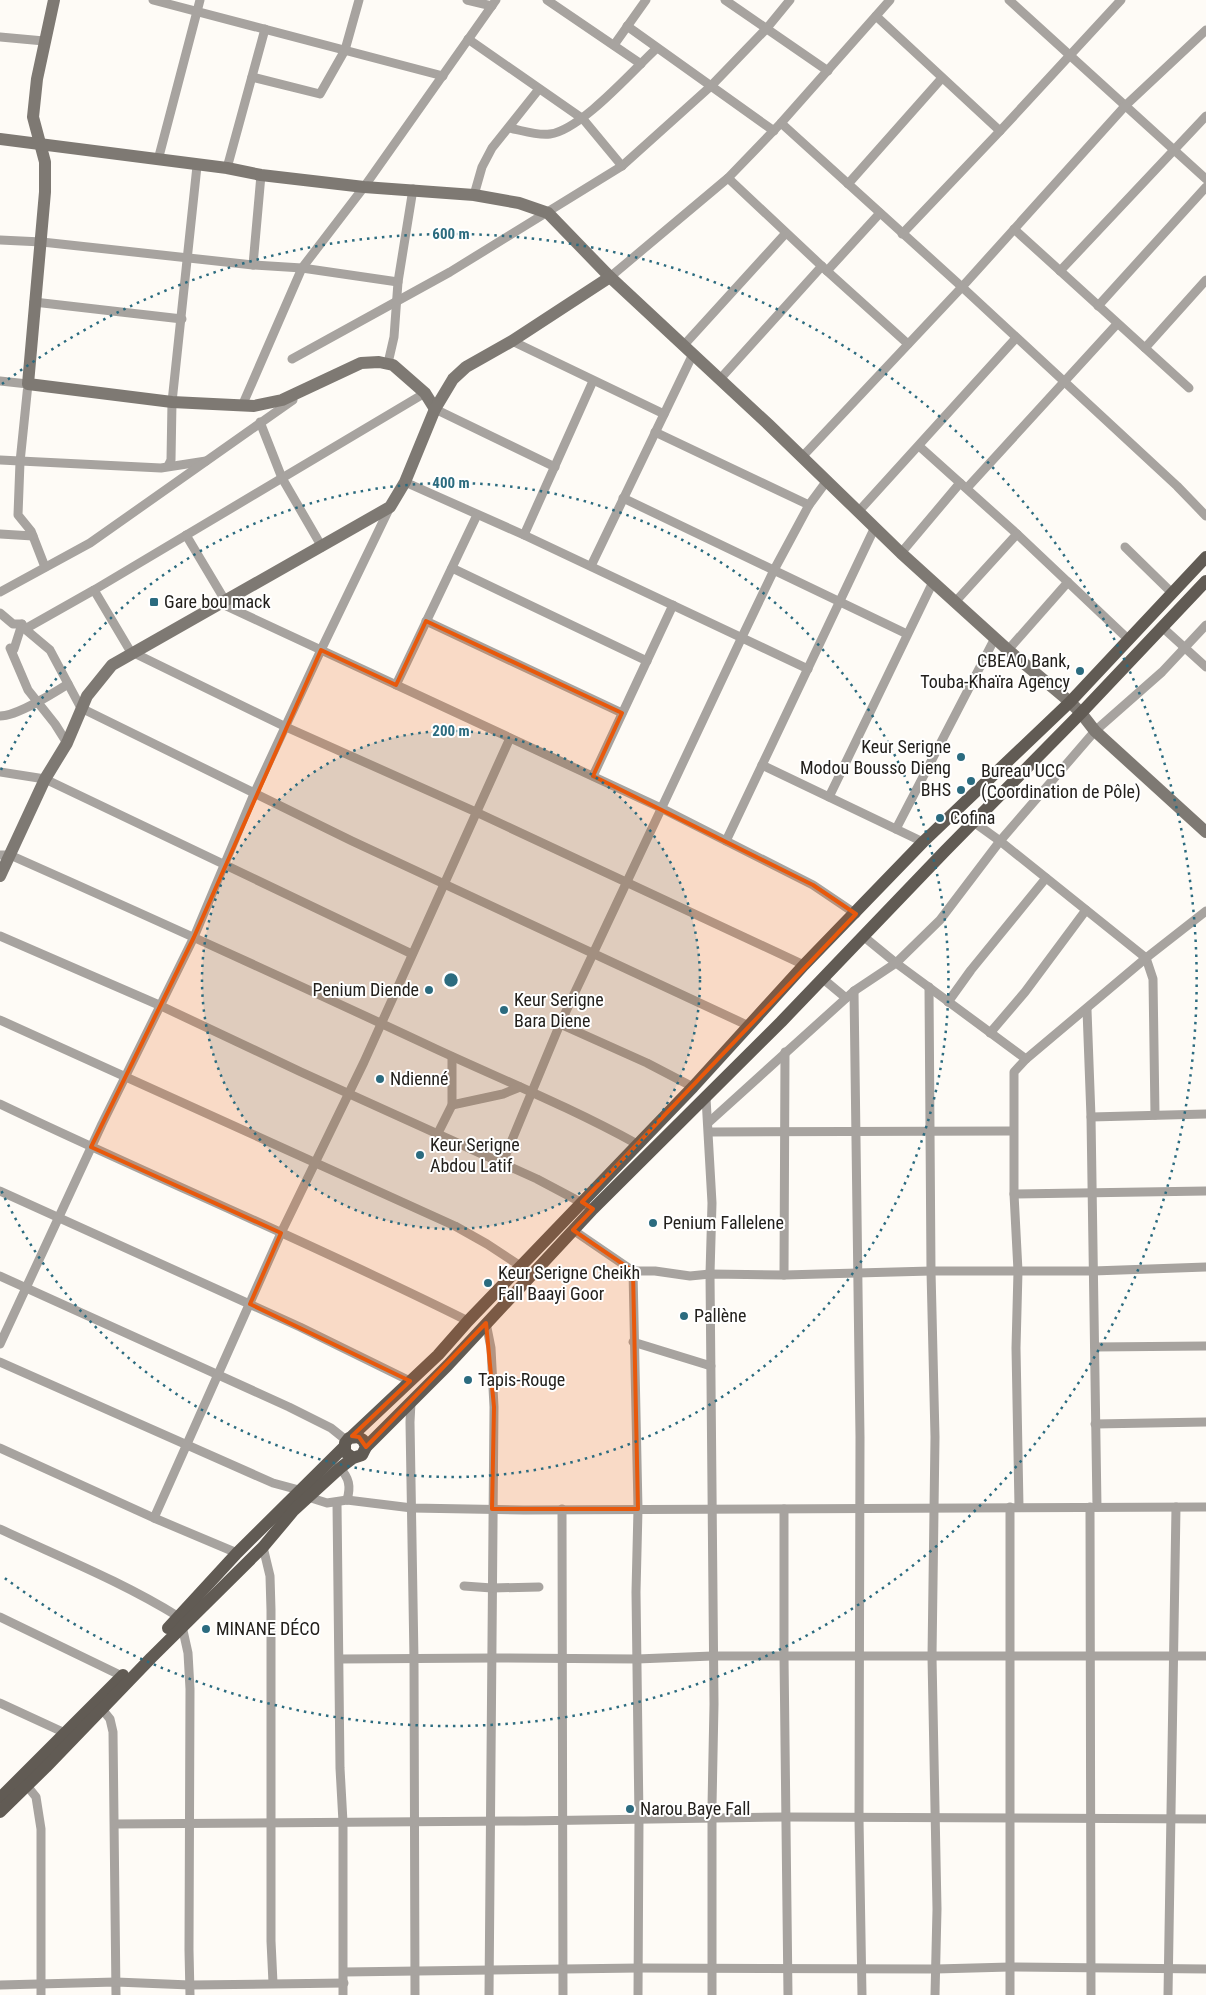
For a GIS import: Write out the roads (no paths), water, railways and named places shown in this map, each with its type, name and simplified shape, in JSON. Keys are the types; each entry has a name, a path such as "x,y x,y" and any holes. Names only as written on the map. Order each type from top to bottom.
{"main road":[{"path":"24,1782 66,1733 122,1676 263,1547 348,1441 438,1355 468,1321 693,1087 804,965 856,914 923,842 1070,702 1206,557"},
{"path":"0,1812 5,1794 24,1782 102,1709 181,1622 237,1553 304,1494 353,1458 362,1455 366,1446 411,1402 593,1209 781,1022 1081,713 1206,581"},
{"path":"348,1441 360,1438 366,1446"},
{"path":"348,1441 347,1455 353,1458"}],"street":[{"path":"46,567 33,536 18,515 20,462 46,192 45,162 33,117 37,79 54,0"},
{"path":"153,0 442,76"},
{"path":"158,160 200,0"},
{"path":"252,77 320,94 345,50 359,0"},
{"path":"242,406 302,268 364,187 494,3 467,0"},
{"path":"547,0 640,64"},
{"path":"614,45 646,0"},
{"path":"725,0 828,71"},
{"path":"292,359 397,303 548,213 622,166 711,86 767,28 790,0"},
{"path":"0,1344 158,1005 194,936 254,794 321,650 390,507 405,482 436,409 453,379 466,367 512,341 610,277 728,178 774,131 890,0"},
{"path":"1009,0 1206,178"},
{"path":"902,234 1120,0"},
{"path":"876,16 1000,131"},
{"path":"627,26 774,131"},
{"path":"227,168 265,29"},
{"path":"802,457 962,287 1126,105 1206,30"},
{"path":"0,37 44,41"},
{"path":"468,40 583,119 622,166"},
{"path":"509,128 545,135 553,134 583,119 657,48"},
{"path":"848,184 942,78"},
{"path":"474,195 482,167 492,148 539,88"},
{"path":"1060,271 1206,116"},
{"path":"781,123 962,287 1177,486 1206,516"},
{"path":"0,139 197,166 227,168 261,175 364,187 413,189 474,195 519,203 548,213 610,277 802,457 901,554 956,601 1008,650 1070,702 1095,731 1206,832"},
{"path":"168,466 171,460 172,402 197,166"},
{"path":"253,265 261,175"},
{"path":"728,178 824,269 908,344"},
{"path":"1098,306 1206,186"},
{"path":"388,363 394,337 398,282 413,189"},
{"path":"720,379 880,213"},
{"path":"1014,229 1189,388"},
{"path":"591,566 664,414 688,350 786,233"},
{"path":"0,240 42,242 253,265 302,268 398,282"},
{"path":"1145,348 1206,280"},
{"path":"34,302 182,319"},
{"path":"901,554 1117,324"},
{"path":"858,512 1016,338"},
{"path":"512,341 664,414"},
{"path":"0,381 172,402 242,406 282,400 361,363 388,363 393,365 425,393 436,409 555,467"},
{"path":"524,536 593,381"},
{"path":"0,592 90,543 312,387"},
{"path":"0,652 10,648 14,649 24,626 94,590 425,393"},
{"path":"260,422 282,478 322,547"},
{"path":"655,432 809,506"},
{"path":"919,446 1017,534 1128,639"},
{"path":"0,460 161,468 208,460"},
{"path":"405,482 591,566 808,669"},
{"path":"502,1164 560,1024 742,637 774,570 809,506 826,482"},
{"path":"623,498 907,634"},
{"path":"0,876 5,855 45,779 67,743 81,708 92,689 112,665 390,507"},
{"path":"396,685 477,515"},
{"path":"726,841 875,528"},
{"path":"0,534 33,536"},
{"path":"956,601 1017,534"},
{"path":"186,535 224,603 661,808 813,885 856,914"},
{"path":"1124,547 1172,593"},
{"path":"452,568 647,661"},
{"path":"829,797 933,582"},
{"path":"1008,650 1068,582"},
{"path":"94,590 133,654 286,727 476,812 804,965"},
{"path":"593,776 673,605"},
{"path":"0,613 13,624 24,626 50,650 81,708 254,794 749,1026"},
{"path":"426,621 622,713"},
{"path":"709,1127 785,1052 801,1041 854,991 896,963 940,920 1000,841 1095,731 1162,672 1206,625"},
{"path":"1162,627 1206,667"},
{"path":"896,829 995,638"},
{"path":"10,648 28,690 55,724 67,743"},
{"path":"0,716 8,716 68,684"},
{"path":"154,1518 281,1233 348,1094 510,738"},
{"path":"762,765 923,842"},
{"path":"0,772 45,779 412,954"},
{"path":"974,823 1000,841 1146,958 1153,978 1154,1116"},
{"path":"5,855 194,936 533,1092 603,1125 637,1144"},
{"path":"948,1002 971,970 1046,878"},
{"path":"990,1034 1025,992 1086,910"},
{"path":"1010,1995 1010,1656 1015,1507 1018,1271 1014,1194 1013,1076 1016,1069 1026,1059 1087,1010 1146,958 1206,912"},
{"path":"0,936 158,1005 502,1164 593,1209"},
{"path":"863,936 990,1034 1026,1059"},
{"path":"822,978 846,998"},
{"path":"929,987 931,1271 935,1437 932,1657 937,1908 935,1995"},
{"path":"854,991 860,1508 859,1818 862,1995"},
{"path":"1087,1010 1091,1117 1096,1424 1089,1656 1091,1995"},
{"path":"0,1020 455,1226 522,1267"},
{"path":"560,1024 647,1063 693,1087"},
{"path":"784,1275 785,1052"},
{"path":"438,1134 452,1106 452,1056"},
{"path":"452,1106 503,1094 520,1086"},
{"path":"706,1098 712,1203 710,1274 712,1366 712,1995"},
{"path":"0,1104 381,1278 468,1321"},
{"path":"1091,1117 1206,1114"},
{"path":"709,1127 784,1133 1013,1132"},
{"path":"0,1191 250,1304 410,1381"},
{"path":"1014,1194 1206,1191"},
{"path":"574,1230 633,1271 656,1271 690,1276 710,1274 784,1275 931,1271 1093,1271 1206,1267"},
{"path":"633,1271 638,1509 637,1659 640,1819 638,1995"},
{"path":"0,1276 320,1422 348,1441"},
{"path":"486,1323 491,1348 494,1407 489,1995"},
{"path":"633,1342 712,1366"},
{"path":"1094,1347 1206,1346"},
{"path":"0,1362 273,1484 327,1503 347,1500 412,1508 562,1510 1206,1507"},
{"path":"411,1402 415,1995"},
{"path":"1096,1424 1206,1422"},
{"path":"0,1448 154,1518 237,1553"},
{"path":"340,1468 348,1477 350,1490 347,1500"},
{"path":"337,1503 340,1768 343,1822 343,1995"},
{"path":"1168,1995 1176,1507"},
{"path":"784,1509 788,1995"},
{"path":"562,1510 564,1995"},
{"path":"0,1529 105,1577 162,1606 181,1622 188,1653 190,1689 190,1995"},
{"path":"263,1547 270,1576 271,1610 271,1941 273,1982"},
{"path":"464,1586 492,1588 539,1587"},
{"path":"0,1617 122,1676"},
{"path":"340,1660 637,1659 712,1656 1206,1656"},
{"path":"0,1703 66,1733"},
{"path":"102,1709 110,1719 114,1732 116,1995"},
{"path":"24,1782 37,1801 41,1829 41,1995"},
{"path":"115,1824 189,1822 563,1821 786,1817 1206,1819"},
{"path":"344,1972 639,1968 788,1970 1090,1967 1206,1969"},
{"path":"0,1985 116,1982 190,1985 273,1982 344,1983"}],"place":[{"name":"Gare bou mack","path":"154,602"},
{"name":"CBEAO Bank, Touba-Khaïra Agency","path":"1080,671"},
{"name":"Keur Serigne Modou Bousso Dieng","path":"961,757"},
{"name":"Bureau UCG (Coordination de Pôle)","path":"971,781"},
{"name":"BHS","path":"961,790"},
{"name":"Cofina","path":"940,818"},
{"name":"Penium Diende","path":"429,990"},
{"name":"Keur Serigne Bara Diene","path":"504,1010"},
{"name":"Ndienné","path":"380,1079"},
{"name":"Keur Serigne Abdou Latif","path":"420,1155"},
{"name":"Penium Fallelene","path":"653,1223"},
{"name":"Keur Serigne Cheikh Fall Baayi Goor","path":"488,1283"},
{"name":"Pallène","path":"684,1316"},
{"name":"Tapis-Rouge","path":"468,1380"},
{"name":"MINANE DÉCO","path":"206,1629"},
{"name":"Narou Baye Fall","path":"630,1809"}]}
